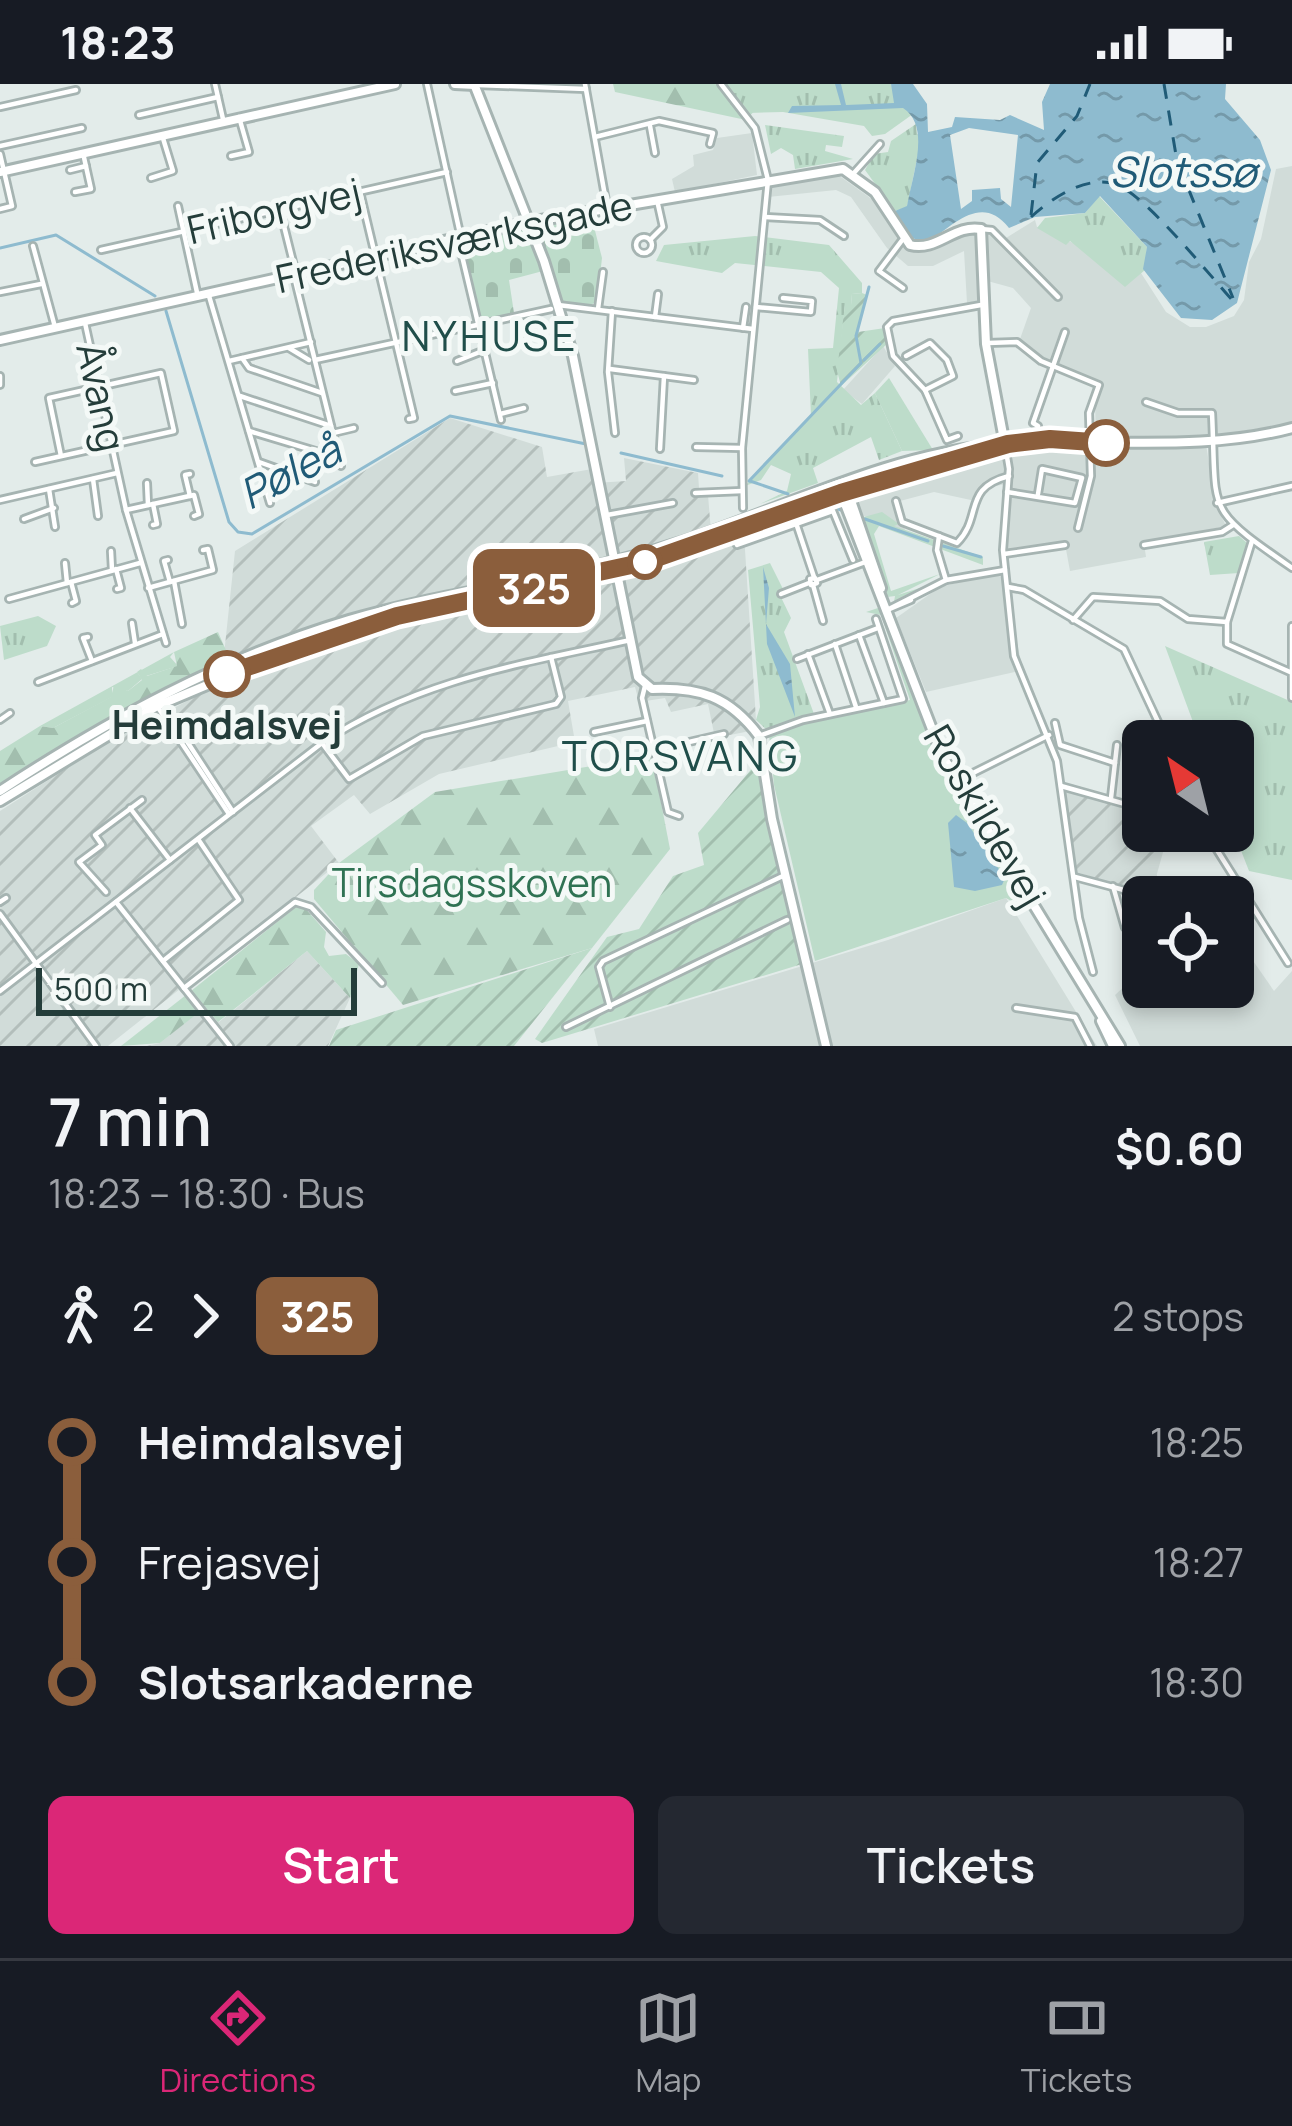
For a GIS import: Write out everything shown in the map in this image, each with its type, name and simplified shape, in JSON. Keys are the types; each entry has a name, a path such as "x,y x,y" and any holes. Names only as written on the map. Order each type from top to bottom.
{"street":[{"path":"215,84 224,121"},
{"path":"2,171 395,84"},
{"path":"427,84 501,417 524,408"},
{"path":"455,84 585,86 608,207"},
{"path":"474,84 529,223 555,307 607,515 668,812 679,816"},
{"path":"722,84 755,128 768,180 742,448 742,508"},
{"path":"0,107 76,90"},
{"path":"139,115 218,97"},
{"path":"231,156 248,152 239,117"},
{"path":"595,137 650,127 658,121 712,133 710,144"},
{"path":"650,127 655,153"},
{"path":"0,209 12,206 3,184 0,150 82,128"},
{"path":"151,178 173,171 162,135"},
{"path":"880,144 853,174 891,216 903,238 917,248 980,228 992,230 1058,297"},
{"path":"75,192 91,189 83,153"},
{"path":"70,170 86,166"},
{"name":"Frederiksværksgade","path":"0,340 608,207 835,169 853,174"},
{"name":"Friborgvej","path":"101,250 447,172"},
{"path":"360,192 414,418 410,419"},
{"path":"650,240 663,227 658,200"},
{"path":"178,206 270,503"},
{"path":"249,430 340,462 312,360 280,209"},
{"path":"765,217 820,220 844,236"},
{"path":"980,228 986,344 1009,476 1004,554 1014,656 1049,735 1093,972"},
{"path":"903,238 879,272 903,288"},
{"path":"33,246 56,328"},
{"path":"598,309 603,272"},
{"path":"0,292 43,283"},
{"path":"655,316 658,294"},
{"path":"756,307 811,312 812,302 783,298"},
{"path":"958,436 947,440 925,390 893,356 890,323 982,305"},
{"path":"289,347 312,360 555,307 753,329"},
{"path":"743,328 746,307"},
{"path":"613,311 610,369 615,434"},
{"name":"Åvang","path":"84,321 126,510 166,643"},
{"path":"1038,426 1033,423 1066,332"},
{"path":"228,361 311,342"},
{"path":"986,344 1017,342 1055,366 1099,385 1090,404 1091,476 1078,529"},
{"path":"906,356 930,344 947,360 953,376 925,390"},
{"path":"457,362 485,350"},
{"path":"242,358 250,368 322,393"},
{"path":"610,369 694,380"},
{"path":"34,462 62,456 174,431 161,373 49,398 62,456"},
{"path":"0,376 0,385"},
{"path":"660,449 664,376"},
{"path":"455,392 493,383"},
{"path":"239,396 332,430 354,428"},
{"path":"1146,402 1178,413 1212,413 1209,462 1217,503 1233,525 1292,568"},
{"path":"616,566 843,488 1005,445 1050,439 1212,441 1292,428"},
{"path":"695,447 742,448"},
{"path":"259,462 315,482"},
{"path":"1007,492 1075,503 1082,478 1042,469 1038,494"},
{"name":"Åvang","path":"0,500 117,473"},
{"name":"Åvang","path":"190,474 185,475 199,514 194,515"},
{"path":"896,501 902,523 962,542 977,493 987,482 1009,476"},
{"name":"Åvang","path":"93,479 98,517"},
{"name":"Åvang","path":"147,483 158,524 153,525"},
{"path":"1217,503 1292,486"},
{"path":"0,791 158,702 265,658 352,629 616,566 731,533 843,488"},
{"name":"Roskildevej","path":"843,488 899,645 956,782 1084,981 1116,1046"},
{"name":"Åvang","path":"49,489 55,527"},
{"path":"695,493 742,490"},
{"path":"126,510 190,496"},
{"path":"607,515 673,503"},
{"path":"24,519 54,508"},
{"path":"731,533 737,545 834,512 853,560"},
{"path":"796,523 823,622"},
{"path":"1144,545 1222,532 1233,525"},
{"path":"939,536 937,550 946,580"},
{"path":"1252,541 1227,622 1227,644 1290,676"},
{"path":"1004,554 1065,545"},
{"path":"148,588 213,570 208,549 203,550"},
{"path":"111,550 107,552 122,588 117,590"},
{"path":"168,560 164,561 182,624"},
{"path":"781,594 868,561"},
{"path":"9,598 140,562"},
{"path":"64,563 76,602 72,603"},
{"path":"888,610 946,580 1005,570"},
{"path":"1007,586 1128,654 1158,720"},
{"path":"1073,620 1093,597 1160,601 1188,620 1227,622"},
{"path":"759,736 903,697 876,619"},
{"path":"132,623 135,645"},
{"path":"1292,626 1292,698"},
{"path":"796,658 878,628"},
{"path":"38,682 163,634"},
{"path":"859,635 885,703"},
{"path":"88,637 83,638 92,661"},
{"path":"0,991 322,743 380,707 423,688 631,640"},
{"path":"835,644 856,709"},
{"path":"808,654 830,714"},
{"path":"322,743 349,779 424,736 556,704 561,697 551,657"},
{"path":"644,686 700,689 759,736 785,874 826,1046"},
{"path":"0,801 158,702"},
{"path":"158,702 231,813"},
{"path":"0,720 10,713"},
{"path":"594,732 647,721"},
{"path":"1055,723 1060,745 1115,763"},
{"path":"654,750 724,734"},
{"path":"956,782 1049,735"},
{"path":"1111,798 1117,745"},
{"path":"1061,786 1122,801"},
{"path":"106,892 79,862 102,844 95,835 142,800"},
{"path":"130,808 170,860"},
{"path":"163,961 239,900 198,839"},
{"path":"1218,852 1288,963"},
{"path":"610,1007 599,967 603,962 785,874"},
{"path":"1072,876 1122,889"},
{"path":"1113,886 1122,918"},
{"path":"116,902 230,1046"},
{"path":"184,988 295,902 311,907 382,983"},
{"path":"0,914 96,1046"},
{"path":"566,1027 787,920"},
{"path":"1016,1008 1075,1017 1090,1046"}],"shaded area":[{"path":"752,133 757,175 675,192 672,179 694,166 693,155 713,150 717,138"},
{"path":"1292,166 1292,423 1212,436 1096,438 1095,402 1101,383 1037,355 1020,339 1031,308 1013,288 984,280 985,231 1006,238 1035,220 1037,227 1141,273 1166,312 1190,327 1206,327 1234,316 1244,300 1249,262 1261,239 1276,169"},
{"path":"834,172 880,205 897,238 912,250 930,249 976,229 980,300 967,303 964,251 933,266 908,266 887,248 851,197 836,190 768,197 769,183"},
{"path":"883,346 895,366 862,404 843,390"},
{"path":"450,418 542,447 547,477 592,469 595,483 626,481 624,458 698,473 699,488 708,495 712,544 744,534 756,720 750,731 715,738 708,704 671,712 665,698 639,702 635,687 568,701 575,742 439,774 370,814 354,795 311,826 339,863 108,1046 0,1046 0,811 100,747 221,683 235,551"},
{"path":"1054,444 1095,449 1206,444 1215,503 1226,526 1144,543 1146,557 1070,571 1065,544 1006,553 1011,483 985,488 980,502 934,492 900,501 905,531 859,514 851,493"},
{"path":"993,574 1002,577 1023,670 926,692 896,618 940,587"},
{"path":"1057,788 1122,805 1122,852 1163,852 1156,876 1122,876 1122,886 1076,872"},
{"path":"1006,898 1097,1046 598,1046 594,1029 888,940"},
{"path":"307,951 350,998 328,1046 147,1046 160,1043 203,1008 219,1022"},
{"path":"1254,962 1274,991 1292,971 1292,1046 1140,1046 1115,995 1122,988 1122,1008 1254,1008"}],"green space":[{"path":"613,84 835,84 758,107 746,120 615,92"},
{"path":"722,84 891,84 897,100 913,114 885,134 872,136 864,126 783,112 748,113"},
{"path":"916,124 917,134 922,135 907,207 895,211 865,170 874,154 888,152 891,141"},
{"path":"765,125 844,136 842,147 826,145 825,151 853,159 795,169 793,155 781,148 771,154"},
{"path":"1099,196 1147,247 1145,270 1125,287 1070,241 1066,245 1037,228 1045,218 1085,213"},
{"path":"591,215 602,258 597,301 591,305 562,302 537,229"},
{"path":"522,230 530,235 543,271 509,280 514,313 480,322 463,242"},
{"path":"755,236 829,245 862,283 862,293 852,294 851,305 845,305 837,382 861,405 875,393 902,451 879,460 871,437 813,468 818,483 760,504 787,491 791,474 771,465 761,480 745,486 811,416 808,349 833,348 839,288 821,272 735,263 722,273 656,261 664,245"},
{"path":"852,294 867,295 858,332 885,328 888,343 841,386 837,371 845,304 851,305"},
{"path":"889,378 933,450 902,451 875,393"},
{"path":"882,512 899,524 894,526 983,557 983,565 879,526 874,534 891,591 940,574 898,595 938,582 894,602 895,596 887,597 860,518"},
{"path":"1239,536 1247,543 1239,573 1210,575 1204,542"},
{"path":"770,563 791,618 784,632 814,714 766,729 756,720 760,707 748,570"},
{"path":"881,607 936,756 1027,900 1018,905 1006,898 815,961 774,785 769,734 802,722 910,700 881,615 866,612"},
{"path":"38,616 56,626 47,646 4,660 0,626"},
{"path":"218,632 229,657 111,717 0,786 0,751 40,726 53,728 111,697 114,685 128,691 142,680 137,672 141,669 147,676 177,666 174,652"},
{"path":"1165,646 1292,702 1292,880 1249,871 1242,852 1254,852 1254,720 1192,720"},
{"path":"174,652 170,657 178,666 146,676 137,672"},
{"path":"137,672 142,679 128,691 112,687 112,697 53,728 40,726"},
{"name":"Tirsdagsskoven","path":"652,756 670,849 592,948 403,1005 314,899 314,890 339,863 435,792"},
{"path":"759,760 802,964 542,1043 535,1039 607,937 639,929 673,876 704,865 698,833"},
{"path":"296,907 305,908 326,932 324,947 329,956 346,954 359,964 350,998 307,951 218,1022 191,991"},
{"path":"592,948 514,1046 329,1046 336,1030"},
{"path":"186,995 198,1013 160,1043 121,1046"}],"water":[{"name":"Slotssø","path":"835,84 841,84 846,105 894,103 891,84 913,84 927,104 928,132 952,127 955,117 1000,120 1010,115 1044,130 1042,102 1050,84 1226,84 1225,99 1260,140 1271,170 1237,303 1212,320 1181,318 1143,269 1147,247 1100,196 1085,213 1035,217 1009,228 999,218 979,212 928,242 911,238 895,211 907,206 916,165 918,138 911,116 903,108 788,113 792,106 841,105","holes":["969,128 1018,135 1011,207 1001,199 1000,188 972,190 972,201 961,209 950,135"]},
{"path":"763,567 769,588 766,624 790,664 795,717 767,644"},
{"path":"956,815 967,823 1005,878 1002,885 975,891 954,887 948,823"}],"waterway":[{"name":"Pøleå","path":"0,248 56,235 155,296"},
{"path":"749,481 861,363 856,336 869,287"},
{"name":"Pøleå","path":"166,311 229,522 238,532 252,534 450,416 586,444"},
{"path":"864,360 880,344"},
{"name":"Pøleå","path":"621,453 722,476"},
{"name":"Pøleå","path":"750,481 788,494"},
{"name":"Pøleå","path":"833,507 841,510"},
{"name":"Pøleå","path":"865,519 928,541"},
{"name":"Pøleå","path":"943,546 981,557"}],"ferry route":[{"path":"1031,215 1037,163 1077,116 1090,84"},
{"path":"1164,84 1177,161 1233,298"},
{"path":"1031,217 1058,196 1081,186 1115,184 1159,218 1234,302"}],"bus line":[{"name":"325","path":"227,674 312,641 397,616 595,576 673,554 841,493 1008,444 1050,439 1106,443"}],"place":[{"name":"Heimdalsvej","path":"227,674"}],"district":[{"name":"NYHUSE","path":"490,336"},
{"name":"TORSVANG","path":"681,756"}]}
